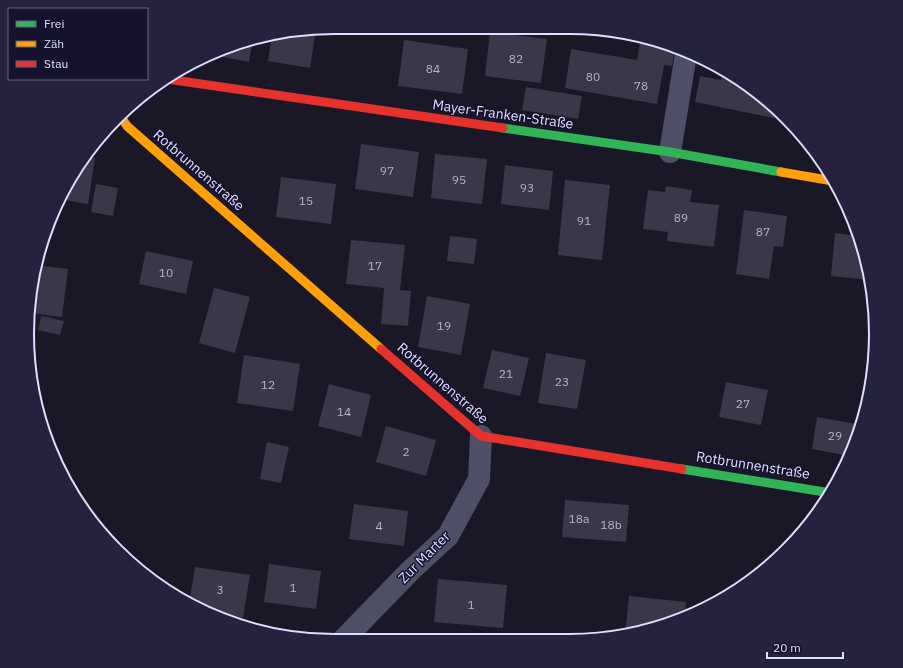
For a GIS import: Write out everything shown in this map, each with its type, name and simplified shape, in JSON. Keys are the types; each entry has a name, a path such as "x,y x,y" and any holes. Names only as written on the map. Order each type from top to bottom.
{"street":[{"path":"670,152 685,58"},
{"name":"Mayer-Franken-Straße","path":"175,80 670,152 826,180"},
{"name":"Rotbrunnenstraße","path":"123,121 127,126 481,436 824,491"},
{"name":"Zur Marter","path":"349,634 411,570 448,536 479,479 481,436"}],"building":[{"path":"490,34 506,34 547,39 541,83 485,76"},
{"path":"315,35 310,68 268,61 271,41"},
{"path":"404,40 468,49 462,94 398,86"},
{"path":"640,43 674,53 672,66 664,65 657,104 565,88 571,49 637,60"},
{"path":"252,45 249,62 220,56"},
{"path":"700,76 721,80 721,76 752,96 778,119 695,102"},
{"path":"526,87 582,96 578,119 522,110"},
{"path":"361,144 419,152 413,197 355,189"},
{"path":"435,154 487,159 482,204 431,198"},
{"path":"91,158 95,158 88,204 65,200"},
{"path":"505,165 553,171 549,210 501,204"},
{"path":"281,177 336,184 331,224 276,217"},
{"path":"565,180 610,185 602,260 558,255"},
{"path":"96,184 118,188 113,216 91,212"},
{"path":"666,186 692,190 690,202 719,205 714,247 667,241 668,232 643,229 648,190 665,192"},
{"path":"744,210 787,216 783,247 774,246 769,279 736,274"},
{"path":"835,233 852,235 859,256 864,279 831,276"},
{"path":"450,236 477,239 474,264 447,261"},
{"path":"351,240 405,245 400,290 411,291 408,326 381,324 384,288 346,284"},
{"path":"146,251 193,261 186,294 139,284"},
{"path":"42,266 68,269 62,317 35,314"},
{"path":"214,288 250,297 235,353 199,343"},
{"path":"427,296 470,304 461,355 418,347"},
{"path":"41,316 64,321 60,335 38,330"},
{"path":"492,350 529,358 520,396 483,388"},
{"path":"546,353 586,360 577,409 538,403"},
{"path":"244,355 300,364 293,411 237,403"},
{"path":"726,382 768,390 761,425 719,417"},
{"path":"329,384 371,395 361,437 318,426"},
{"path":"817,417 855,424 843,455 812,449"},
{"path":"386,426 436,440 426,476 376,462"},
{"path":"267,442 289,447 281,483 260,479"},
{"path":"565,500 629,505 626,542 562,537"},
{"path":"354,504 408,511 404,546 349,539"},
{"path":"269,564 321,571 316,609 264,602"},
{"path":"195,567 250,575 243,618 219,611 190,597"},
{"path":"438,579 507,585 503,628 434,622"},
{"path":"629,596 686,602 685,610 684,611 647,624 626,628"}],"traffic: fast":[{"path":"503,128 670,152 781,172"},
{"path":"682,469 824,492"}],"traffic: slow":[{"path":"123,121 127,126 381,349"},
{"path":"781,172 826,180"}],"traffic: jam":[{"path":"175,80 503,128"},
{"path":"381,349 481,436 682,469"}]}
